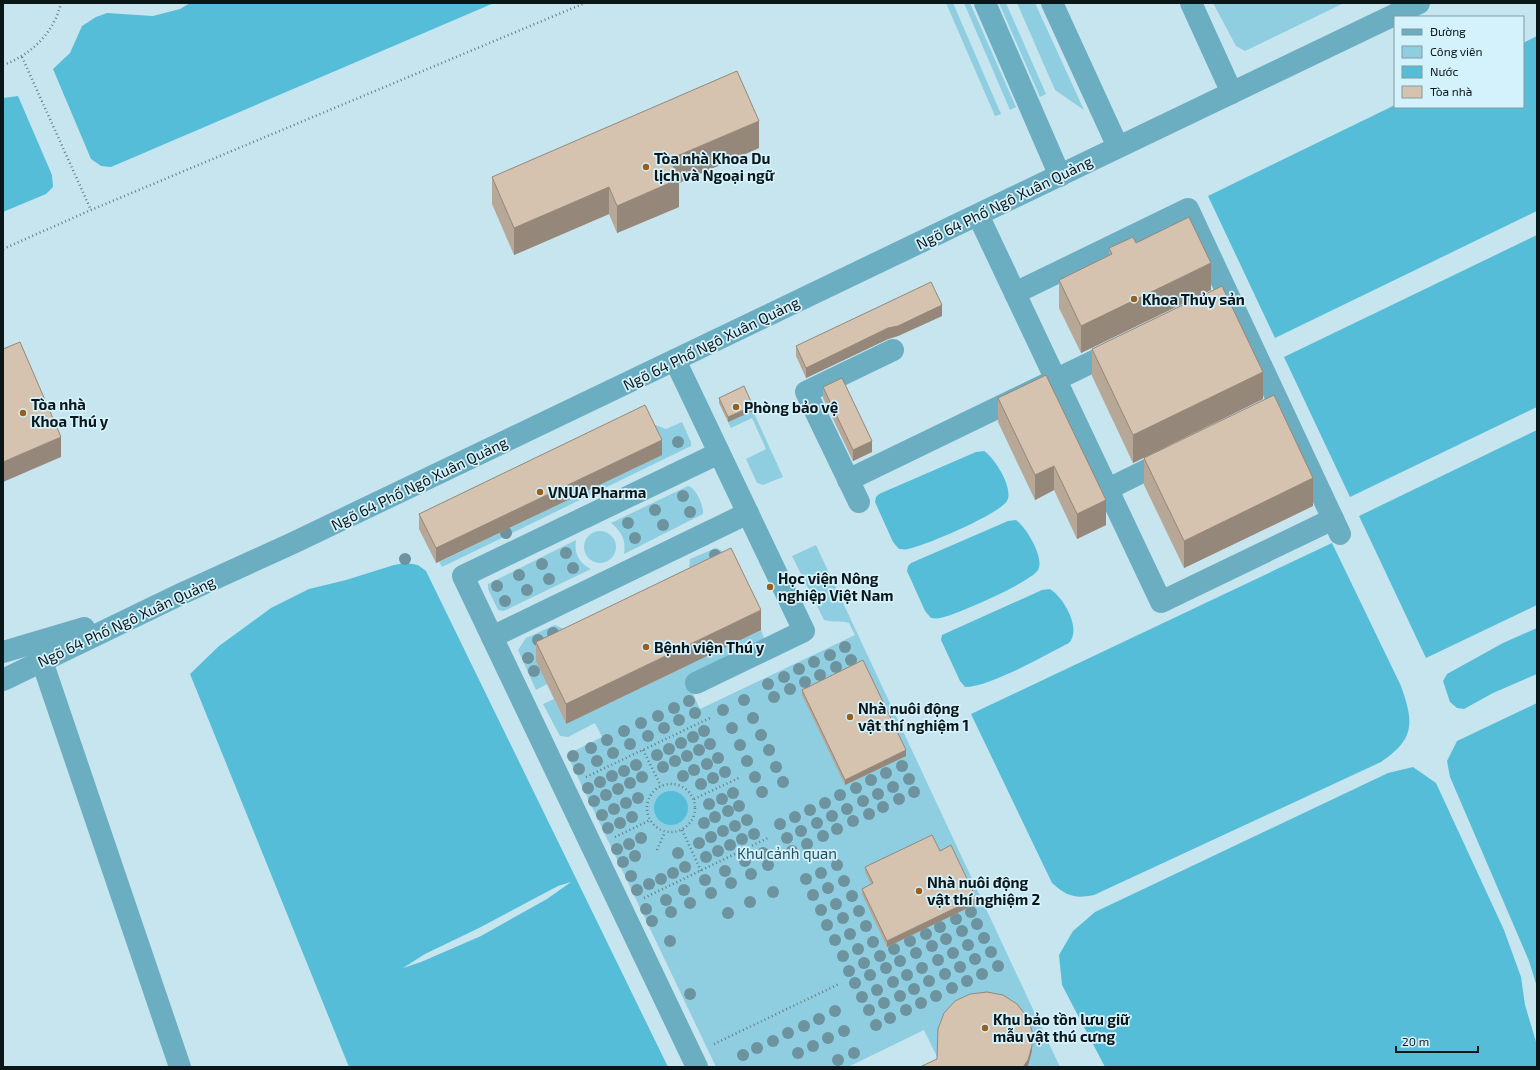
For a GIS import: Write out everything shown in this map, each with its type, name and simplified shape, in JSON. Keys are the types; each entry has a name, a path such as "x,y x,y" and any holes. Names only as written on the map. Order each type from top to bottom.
{"street":[{"path":"985,3 1060,176"},
{"path":"1052,3 1118,147"},
{"path":"1191,3 1232,93"},
{"name":"Ngõ 64 Phố Ngô Xuân Quảng","path":"3,680 183,593 293,544 1419,3"},
{"path":"978,215 1161,602 1337,526 1280,405 1221,299 1188,210 1015,293"},
{"path":"848,480 1135,341"},
{"path":"859,502 806,392 893,350"},
{"path":"675,360 804,631 696,683"},
{"path":"1258,416 1280,405"},
{"path":"1108,489 1187,450"},
{"path":"694,1061 463,576 719,453"},
{"path":"492,637 748,513"},
{"path":"3,652 124,615 183,593"},
{"path":"42,661 180,1067"}],"path":[{"path":"3,66 22,57 38,44 50,29 59,12 61,3"},
{"path":"3,249 91,210 585,3"},
{"path":"22,57 91,210"},
{"path":"564,788 712,717"},
{"path":"643,750 661,786"},
{"path":"694,799 741,777"},
{"path":"677,785 684,788 694,799 695,814 688,826 682,830 665,832 660,831 650,820 647,813 649,797 661,786 677,785"},
{"path":"593,848 650,820"},
{"path":"682,830 701,870"},
{"path":"658,850 665,832"},
{"path":"622,908 770,837"},
{"path":"694,1061 839,984"}],"green space":[{"path":"946,3 953,3 1001,114 995,116"},
{"path":"964,3 970,3 1016,107 1010,110"},
{"path":"999,3 1006,3 1046,94 1040,97"},
{"path":"1017,3 1035,3 1084,110 1055,90"},
{"path":"1213,3 1344,3 1245,51 1236,46"},
{"path":"753,411 783,477 763,485 757,483 746,459 766,449 752,418 731,428 728,422"},
{"path":"645,421 666,429 682,422 691,442 691,446 442,567 439,562 661,455"},
{"path":"688,486 697,493 703,514 624,554 624,540 618,530 611,523"},
{"path":"597,531 603,531 613,538 616,547 615,553 609,560 603,563 597,563 587,556 584,550 584,544 591,534"},
{"path":"576,540 578,558 583,564 591,569 504,611 498,610 488,589 488,584"},
{"name":"Khu cảnh quan","path":"816,545 1060,1067 942,1067 924,1030 848,1067 716,1067 570,761 570,754 574,751 602,737 595,723 568,737 560,736 543,704 554,699 566,724 761,630 764,638 686,679 700,709 855,635 849,623 824,620 792,556"},
{"path":"716,548 724,552 689,568 690,559"},
{"path":"555,625 564,629 547,684 536,690 518,650 526,638"}],"water":[{"path":"190,3 494,3 111,167 101,166 91,159 53,69 70,53 82,26 96,17 107,13 153,16 180,9"},
{"path":"1537,36 1537,211 1275,338 1208,196 1394,105 1394,108 1524,108 1524,42"},
{"path":"18,96 52,175 53,187 46,194 3,212 3,98"},
{"path":"1537,235 1537,407 1350,497 1284,357"},
{"path":"1537,430 1537,605 1426,658 1359,516"},
{"path":"984,451 998,467 1006,482 1008,489 1007,501 991,514 961,529 917,547 899,549 893,542 875,502 876,497 879,494 976,452"},
{"path":"1016,520 1025,529 1037,551 1039,558 1038,570 1008,590 976,605 949,616 931,618 925,611 907,571 908,566 911,563 1008,521"},
{"path":"1332,543 1401,686 1408,710 1409,729 1406,738 1400,746 1381,762 1094,895 1081,897 1067,894 1052,883 971,714"},
{"path":"406,563 418,565 426,571 668,1067 349,1067 190,674 219,646 271,608 309,589 346,580 394,565","holes":["571,882 547,899 481,936 421,962 403,968 425,954 481,927 558,886"]},
{"path":"1050,589 1061,599 1070,614 1073,630 1069,643 1003,676 976,686 965,687 960,681 941,640 942,635 1042,590"},
{"path":"1537,628 1537,674 1493,693 1464,709 1457,708 1450,702 1443,681 1447,674 1503,643"},
{"path":"1537,703 1537,987 1529,961 1450,777 1447,761 1457,741"},
{"path":"1413,767 1436,783 1504,930 1521,977 1525,1005 1537,1045 1537,1067 1105,1067 1062,985 1059,955 1073,931 1095,912 1388,773"},
{"path":"671,791 683,796 688,808 683,820 671,825 659,820 654,808 659,796"}],"building":[{"path":"737,71 759,121 670,159 679,179 617,206 609,187 514,228 492,177"},
{"path":"1189,217 1211,263 1081,326 1059,280 1112,254 1109,248 1133,237 1136,243"},
{"path":"931,282 942,305 898,326 888,328 806,368 796,346"},
{"path":"1222,286 1263,372 1133,435 1092,349"},
{"name":"Tòa nhà Khoa Thú y","path":"20,342 61,437 3,462 3,349"},
{"path":"1046,375 1106,500 1077,514 1054,466 1035,475 998,398"},
{"path":"842,378 872,441 853,450 823,387"},
{"name":"Phòng bảo vệ","path":"744,386 753,406 728,417 719,398"},
{"path":"1274,395 1313,478 1184,541 1144,458"},
{"name":"VNUA Pharma","path":"645,405 662,440 436,548 419,514"},
{"name":"Bệnh viện Thú y","path":"731,548 761,610 566,704 536,642"},
{"name":"Nhà nuôi động vật thí nghiệm 1","path":"863,660 906,750 845,780 802,690"},
{"name":"Nhà nuôi động vật thí nghiệm 2","path":"932,835 940,851 951,845 976,898 887,941 862,889 873,883 865,867"},
{"name":"Khu bảo tồn lưu giữ mẫu vật thú cưng","path":"987,992 1003,995 1017,1004 1027,1017 1032,1031 1032,1046 1028,1060 1023,1067 920,1067 937,1059 938,1029 944,1013 955,1001 970,994"}],"place":[{"name":"Tòa nhà Khoa Du lịch và Ngoại ngữ","path":"646,167"},
{"name":"Khoa Thủy sản","path":"1134,299"},
{"name":"Phòng bảo vệ","path":"736,407"},
{"name":"Tòa nhà Khoa Thú y","path":"23,413"},
{"name":"VNUA Pharma","path":"540,492"},
{"name":"Học viện Nông nghiệp Việt Nam","path":"770,587"},
{"name":"Bệnh viện Thú y","path":"646,647"},
{"name":"Nhà nuôi động vật thí nghiệm 1","path":"850,717"},
{"name":"Nhà nuôi động vật thí nghiệm 2","path":"919,891"},
{"name":"Khu bảo tồn lưu giữ mẫu vật thú cưng","path":"985,1028"}]}
